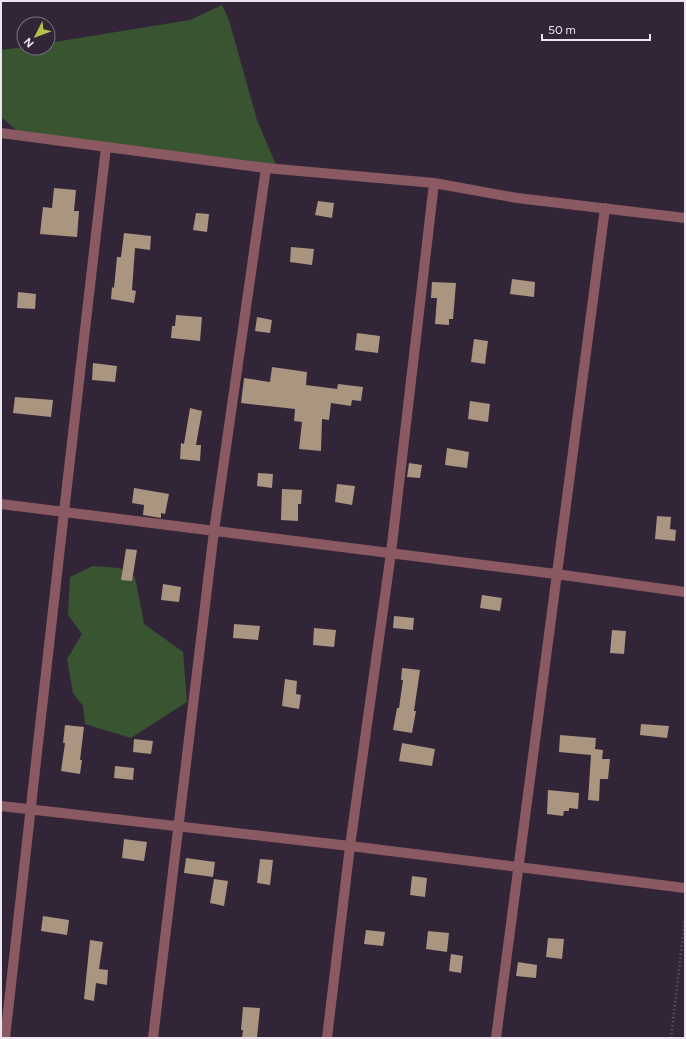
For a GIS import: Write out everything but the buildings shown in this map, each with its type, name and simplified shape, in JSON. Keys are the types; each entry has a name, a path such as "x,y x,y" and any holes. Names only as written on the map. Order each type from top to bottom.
{"street":[{"path":"1,133 266,168 434,183 517,198 685,218"},
{"path":"6,1038 106,147"},
{"path":"153,1038 214,531 266,168"},
{"path":"327,1038 350,846 391,553 434,183"},
{"path":"496,1038 604,208"},
{"path":"1,504 556,574 685,592"},
{"path":"1,806 350,846 685,888"}],"path":[{"path":"671,1038 685,918"}],"green space":[{"path":"222,5 229,20 257,120 277,167 21,134 1,117 1,50 16,48 16,56 56,56 56,42 190,20"},
{"path":"93,566 120,568 135,577 144,624 183,652 187,702 131,738 85,724 83,706 73,693 67,659 82,634 68,615 70,577"}]}
